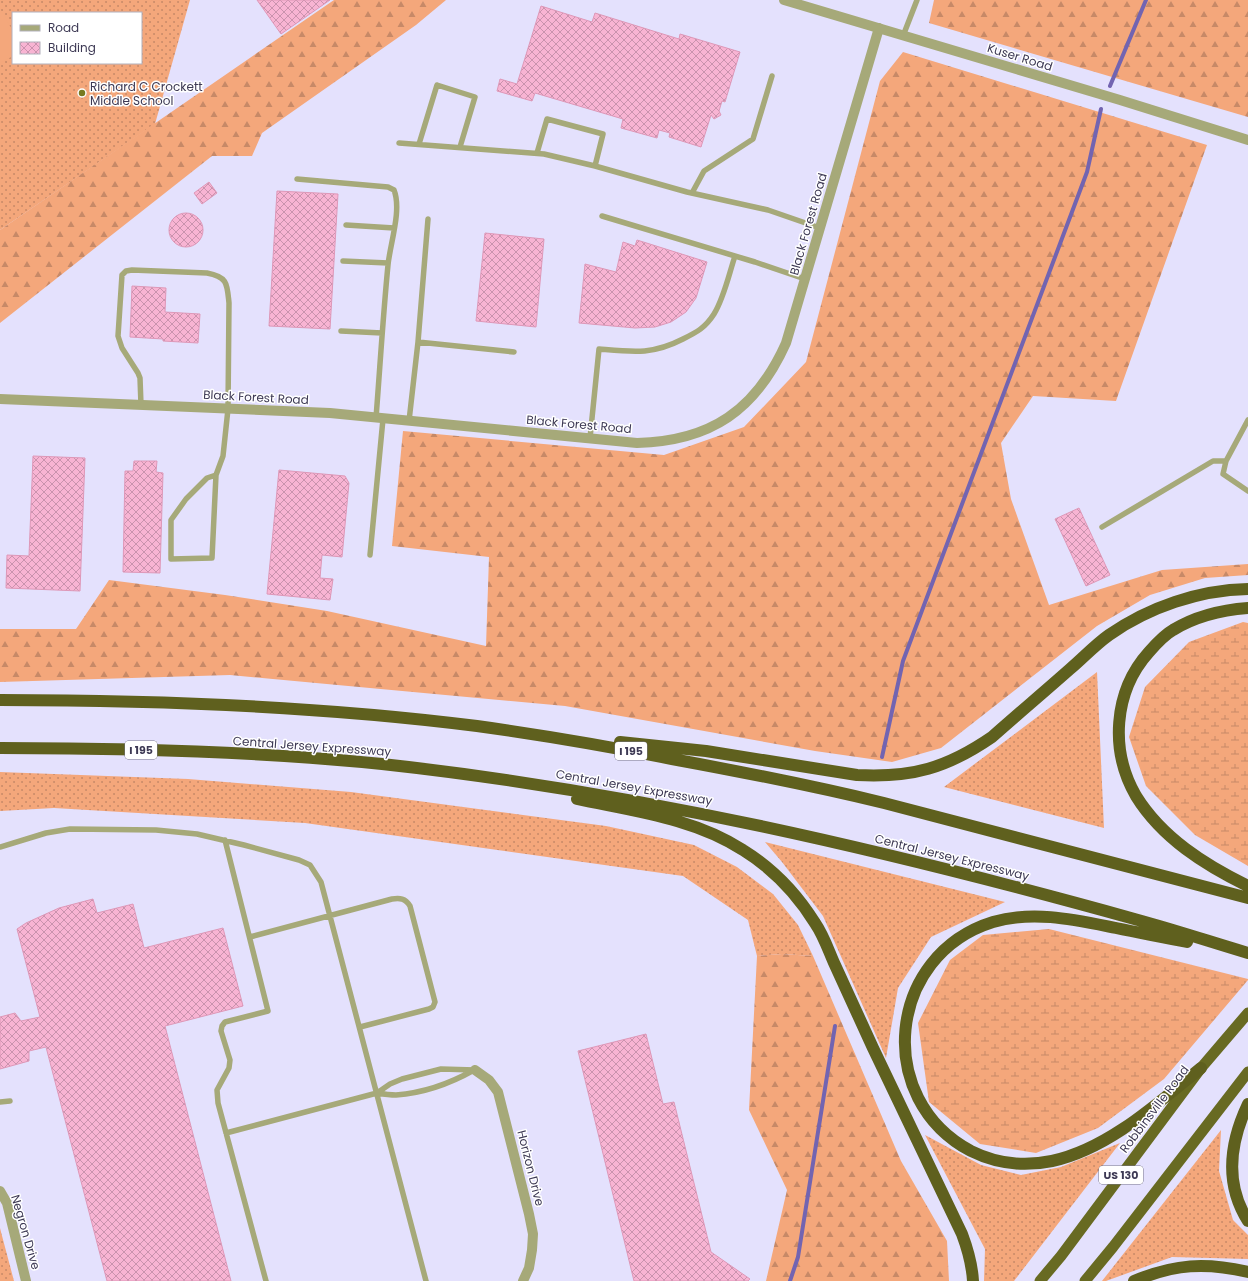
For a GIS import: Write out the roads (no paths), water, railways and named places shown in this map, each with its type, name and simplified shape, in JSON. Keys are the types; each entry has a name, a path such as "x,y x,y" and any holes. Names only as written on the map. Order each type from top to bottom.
{"highway":[{"path":"478,726 706,751 857,775 902,775 927,770 951,761 974,749 992,737 1108,636 1132,621 1156,609 1182,600 1209,593 1248,589"},
{"path":"1248,608 1210,614 1192,619 1172,631 1155,644 1141,660 1130,678 1119,717 1118,738 1121,759 1127,778 1137,797 1155,820 1173,838 1197,858 1219,872 1248,886"},
{"name":"I 195","path":"0,700 180,702 292,708 478,726 617,748 750,773 882,803 1248,898"},
{"name":"Central Jersey Expressway","path":"0,748 83,748 193,751 288,756 382,764 609,796 740,821 871,850 1141,920 1247,953"},
{"path":"468,775 665,818 690,825 717,836 743,850 782,882 802,904 816,924 857,1014 962,1234 969,1253 973,1281"},
{"path":"1201,1068 1140,1117 1102,1141 1077,1153 1054,1160 1034,1164 1016,1165 978,1154 960,1145 944,1132 929,1116 918,1098 910,1078 905,1059 904,1046 906,1021 911,1000 919,982 930,965 944,950 975,929 993,922 1013,918 1049,917 1075,920 1247,953"},
{"name":"Robbinsville Road","path":"1040,1281 1065,1250 1201,1068 1248,1013"},
{"name":"US 130","path":"1085,1281 1248,1072"},
{"path":"1248,1104 1236,1134 1232,1161 1236,1194 1248,1221"},
{"path":"1134,1281 1156,1272 1180,1267 1208,1266 1231,1268 1248,1272"}],"street":[{"name":"Kuser Road","path":"787,0 1248,140"},
{"name":"Black Forest Road","path":"0,399 330,413 637,443 677,439 697,433 717,424 734,413 756,393 778,363 786,343 879,28"},
{"name":"Horizon Drive","path":"475,1070 489,1080 498,1092 529,1214 533,1234 532,1250 529,1268 523,1281"},
{"name":"Negron Drive","path":"0,1191 7,1203 26,1281"}],"lane":[{"path":"903,36 916,0"},
{"path":"692,193 704,171 753,139 772,76"},
{"path":"420,144 437,85 475,97 460,147"},
{"path":"537,153 547,119 603,134 595,166"},
{"path":"399,143 537,153 595,166 692,193 768,210 820,228"},
{"path":"297,179 388,187 394,190 397,198 388,263 382,333 380,418 370,555"},
{"path":"602,216 735,256 805,279"},
{"path":"409,421 418,342 428,219"},
{"path":"346,225 394,228"},
{"path":"590,438 599,349 634,352 659,350 677,343 700,331 714,314 735,256"},
{"path":"343,261 388,263"},
{"path":"141,405 140,378 122,348 118,336 122,275 126,271 132,270 207,272 218,275 224,279 227,286 228,409 223,456 216,475 212,558 171,559 171,520 186,499 207,478 216,475"},
{"path":"341,331 382,333"},
{"path":"418,342 514,352"},
{"path":"1248,420 1226,461 1223,474 1248,491"},
{"path":"1102,527 1213,461 1226,461"},
{"path":"0,847 46,833 70,829 156,830 198,834 225,840 299,860 310,865 321,882 426,1281"},
{"path":"225,840 268,1011 225,1022 222,1026 221,1031 230,1060 229,1068 217,1090 218,1103 266,1281"},
{"path":"250,937 400,898 406,900 410,906 435,1002 429,1009 360,1027"},
{"path":"226,1133 377,1093 390,1084 402,1079 441,1070 475,1070"},
{"path":"377,1093 395,1095 410,1093 444,1084 475,1070"},
{"path":"0,1102 10,1101"}],"waterway":[{"path":"1110,86 1146,0"},
{"path":"882,757 903,661 1087,172 1101,109"},
{"path":"790,1281 798,1257 835,1026"}],"place":[{"name":"Richard C Crockett Middle School","path":"82,93"}]}
